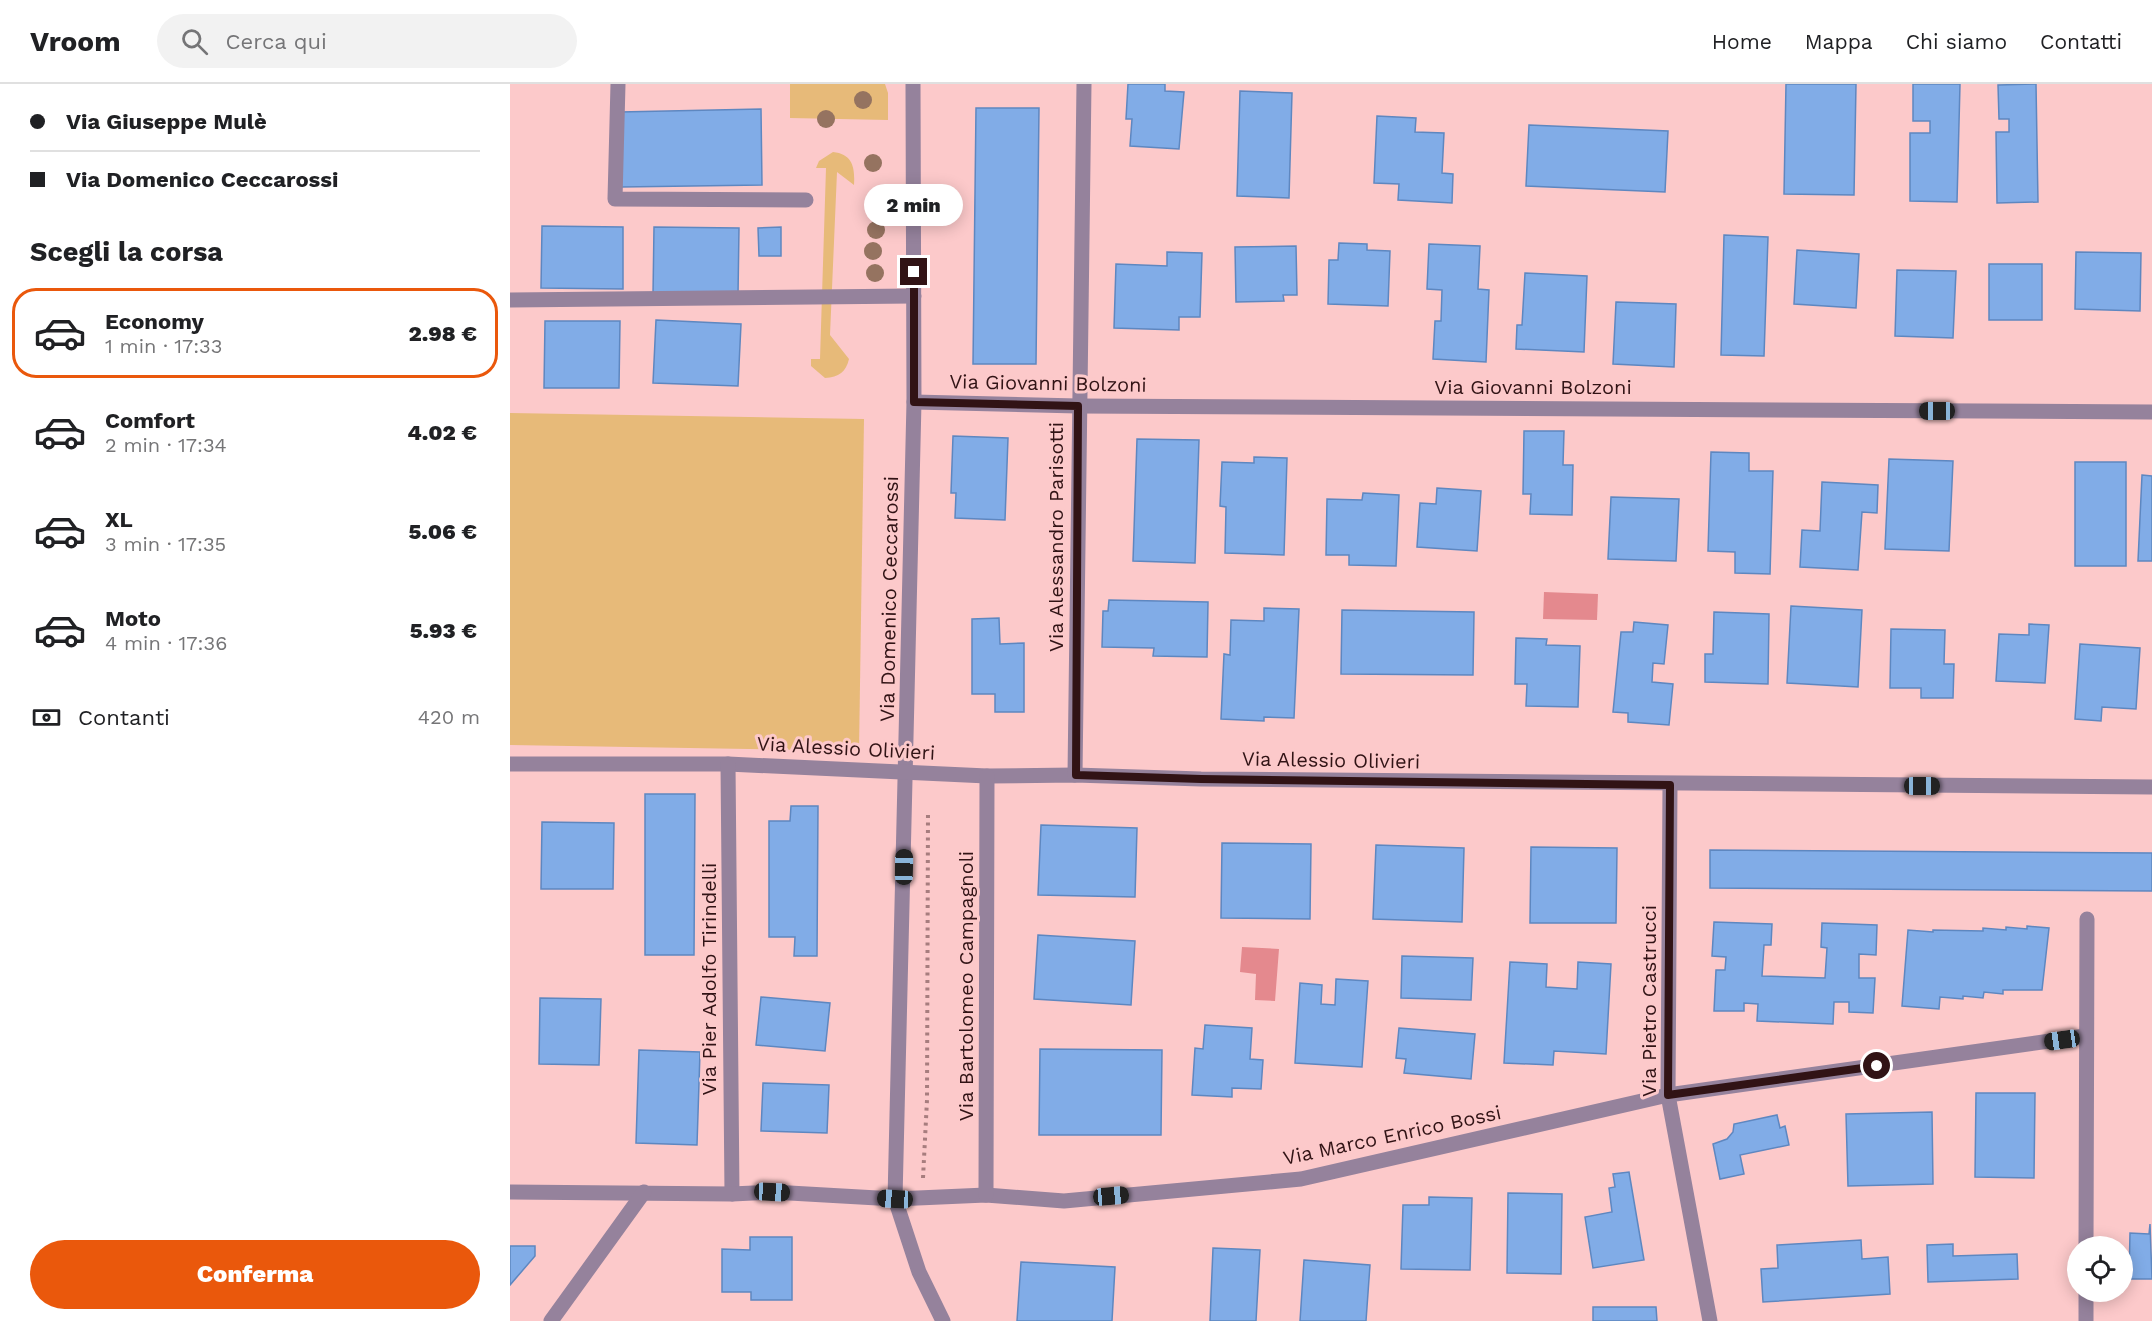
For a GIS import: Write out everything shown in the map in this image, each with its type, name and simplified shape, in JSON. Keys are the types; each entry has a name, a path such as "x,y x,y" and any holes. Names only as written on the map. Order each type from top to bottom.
{"street":[{"path":"618,84 615,199 806,200"},
{"name":"Via Domenico Ceccarossi","path":"913,84 914,402 895,1199 919,1272 943,1321"},
{"name":"Via Alessandro Parisotti","path":"1076,775 1078,406 1084,84"},
{"path":"510,300 914,296"},
{"name":"Via Giovanni Bolzoni","path":"914,402 1078,406 2152,412"},
{"name":"Via Alessio Olivieri","path":"510,764 728,764 987,776 1076,775 1201,779 1670,785 2152,787"},
{"name":"Via Pier Adolfo Tirindelli","path":"728,764 732,1194"},
{"name":"Via Bartolomeo Campagnoli","path":"987,776 987,1195"},
{"name":"Via Pietro Castrucci","path":"1670,785 1668,1095 1710,1321"},
{"path":"2086,1236 2087,919"},
{"name":"Via Marco Enrico Bossi","path":"510,1192 732,1194 772,1192 895,1199 987,1195 1064,1201 1301,1179 1668,1095 2085,1036"},
{"path":"551,1321 644,1192"},
{"path":"2086,1302 2086,1321"}],"shaded area":[{"path":"790,84 885,84 888,93 888,120 790,118"},
{"path":"833,152 840,153 849,159 854,173 854,185 837,172 830,335 849,359 841,373 825,378 811,366 811,359 820,359 826,168 816,168 819,161"},
{"path":"510,413 864,419 859,751 510,745"},
{"path":"1544,592 1598,594 1597,620 1543,619"},
{"path":"1242,947 1279,949 1275,1001 1255,1000 1256,974 1240,972"}],"building":[{"path":"1128,84 1165,84 1165,91 1184,92 1179,149 1130,146 1132,119 1126,119"},
{"path":"1786,84 1856,84 1854,195 1784,194"},
{"path":"1913,84 1960,84 1957,202 1910,201 1910,133 1930,133 1930,121 1913,121"},
{"path":"2036,84 2038,202 1997,203 1996,132 2009,132 2009,119 1999,119 1998,85"},
{"path":"1240,91 1292,93 1289,198 1237,196"},
{"path":"976,108 1039,108 1036,364 973,364"},
{"path":"761,109 762,185 621,187 620,112"},
{"path":"1377,116 1416,118 1415,132 1444,133 1442,173 1453,174 1452,203 1398,200 1399,184 1374,183"},
{"path":"1529,125 1668,131 1665,192 1526,186"},
{"path":"542,226 623,227 623,289 541,288"},
{"path":"654,227 739,228 738,295 653,295"},
{"path":"781,227 781,256 759,256 758,228"},
{"path":"1724,235 1768,237 1764,356 1721,355"},
{"path":"1339,243 1367,244 1367,250 1390,251 1388,306 1328,304 1329,260 1338,260"},
{"path":"1429,244 1480,246 1478,289 1489,290 1486,362 1433,359 1435,321 1441,321 1442,290 1427,289"},
{"path":"1296,246 1297,295 1283,295 1284,301 1236,302 1235,247"},
{"path":"1797,250 1859,254 1856,308 1794,304"},
{"path":"1167,252 1202,253 1200,317 1179,317 1179,330 1114,328 1116,264 1167,266"},
{"path":"2076,252 2141,253 2140,311 2075,309"},
{"path":"1989,264 2042,264 2042,320 1989,320"},
{"path":"1897,270 1956,271 1953,338 1895,336"},
{"path":"1525,273 1587,276 1584,352 1516,349 1517,325 1522,325"},
{"path":"1616,302 1676,304 1674,367 1613,364"},
{"path":"656,320 741,324 738,386 653,383"},
{"path":"545,321 620,321 619,388 544,388"},
{"path":"1524,431 1564,431 1563,465 1573,465 1572,515 1530,514 1531,494 1523,494"},
{"path":"953,436 1008,438 1005,520 955,518 956,493 951,493"},
{"path":"1137,439 1199,440 1195,563 1133,561"},
{"path":"1711,452 1749,453 1749,471 1773,471 1770,574 1735,573 1735,552 1708,551"},
{"path":"1254,457 1287,458 1284,555 1225,553 1226,507 1220,506 1222,462 1254,463"},
{"path":"1889,459 1953,461 1949,551 1885,549"},
{"path":"2075,462 2126,462 2126,566 2075,566"},
{"path":"2142,475 2152,476 2152,561 2138,561"},
{"path":"1822,482 1878,485 1877,513 1862,512 1858,570 1800,567 1802,530 1820,531"},
{"path":"1437,488 1481,491 1477,551 1417,547 1420,503 1436,504"},
{"path":"1363,493 1399,495 1396,566 1349,565 1349,555 1326,555 1327,499 1362,500"},
{"path":"1611,497 1679,499 1676,561 1608,559"},
{"path":"1109,600 1208,602 1207,657 1153,656 1154,648 1102,647 1103,611 1108,611"},
{"path":"1791,606 1862,610 1858,687 1787,683"},
{"path":"1264,608 1299,609 1294,718 1264,717 1264,721 1221,719 1224,654 1230,655 1231,620 1264,621"},
{"path":"1342,610 1474,612 1473,675 1341,674"},
{"path":"1714,612 1769,614 1768,684 1705,682 1705,654 1713,654"},
{"path":"999,618 1000,644 1024,643 1024,712 995,712 995,694 972,694 972,619"},
{"path":"1634,622 1668,625 1664,664 1653,663 1652,682 1673,684 1669,725 1628,722 1628,713 1613,712 1621,632 1633,632"},
{"path":"2029,624 2049,625 2045,683 1996,681 1999,634 2029,635"},
{"path":"1891,629 1945,630 1944,664 1954,664 1953,698 1921,698 1921,688 1890,688"},
{"path":"1516,638 1547,639 1546,645 1580,646 1578,707 1526,706 1527,684 1515,684"},
{"path":"2080,644 2140,648 2136,709 2102,707 2101,721 2075,719"},
{"path":"645,794 695,794 694,955 645,955"},
{"path":"791,806 818,806 817,956 794,956 795,937 769,937 769,821 790,821"},
{"path":"542,822 614,823 613,889 541,889"},
{"path":"1041,825 1137,828 1135,897 1038,895"},
{"path":"1222,843 1311,844 1310,919 1221,918"},
{"path":"1376,845 1464,848 1462,922 1373,919"},
{"path":"1531,847 1617,848 1616,923 1530,923"},
{"path":"1710,850 2152,853 2152,891 1710,888"},
{"path":"1714,922 1772,924 1771,945 1764,945 1762,976 1825,978 1827,948 1821,947 1822,923 1877,925 1876,955 1859,954 1859,978 1875,978 1873,1013 1849,1012 1849,1002 1834,1002 1833,1024 1757,1021 1758,1004 1744,1003 1744,1011 1714,1011 1716,970 1725,970 1726,957 1712,956"},
{"path":"2027,926 2049,928 2042,990 2003,990 2003,994 1984,992 1983,998 1940,997 1939,1009 1902,1006 1908,930 1983,931 1983,928 2027,929"},
{"path":"1038,935 1135,941 1131,1005 1034,999"},
{"path":"1402,956 1473,958 1471,1000 1401,998"},
{"path":"1510,962 1547,964 1546,987 1577,989 1578,962 1611,964 1606,1054 1554,1051 1553,1065 1504,1063"},
{"path":"1336,979 1368,981 1362,1067 1295,1063 1300,983 1322,985 1321,1004 1335,1005"},
{"path":"761,997 830,1003 825,1051 756,1045"},
{"path":"540,998 601,999 599,1065 539,1064"},
{"path":"1205,1025 1252,1028 1250,1059 1263,1060 1261,1089 1232,1088 1232,1097 1192,1095 1195,1048 1203,1049"},
{"path":"1399,1028 1475,1034 1471,1079 1404,1073 1406,1059 1396,1058"},
{"path":"1040,1049 1162,1050 1161,1135 1039,1135"},
{"path":"639,1050 700,1052 697,1145 636,1143"},
{"path":"763,1083 829,1085 827,1133 761,1131"},
{"path":"1976,1093 2035,1093 2034,1178 1975,1177"},
{"path":"1932,1112 1933,1184 1848,1186 1846,1114"},
{"path":"1777,1115 1780,1128 1785,1126 1789,1145 1740,1155 1744,1174 1720,1179 1713,1144 1727,1139 1733,1132 1734,1124"},
{"path":"1629,1172 1644,1260 1593,1268 1585,1217 1612,1212 1609,1188 1615,1187 1613,1174"},
{"path":"1508,1193 1562,1194 1561,1274 1507,1273"},
{"path":"1429,1197 1472,1198 1470,1270 1401,1269 1403,1205 1429,1205"},
{"path":"2150,1224 2152,1279 2133,1279 2133,1236 2130,1236 2130,1233 2149,1234"},
{"path":"750,1237 792,1237 792,1300 751,1300 751,1292 722,1292 722,1249 750,1250"},
{"path":"1861,1240 1862,1259 1888,1257 1890,1294 1763,1302 1761,1269 1778,1268 1777,1245"},
{"path":"1953,1244 1953,1256 2017,1254 2018,1279 1928,1282 1927,1245"},
{"path":"510,1246 535,1246 535,1256 510,1285"},
{"path":"1213,1248 1260,1250 1256,1321 1210,1321"},
{"path":"1304,1260 1370,1265 1366,1321 1300,1321"},
{"path":"1021,1262 1115,1267 1112,1321 1017,1321"},
{"path":"1593,1307 1656,1307 1657,1321 1593,1321"}],"route":[{"path":"914,272 914,402 1078,406 1076,775 1201,779 1670,785 1668,1095 1877,1066"}]}
